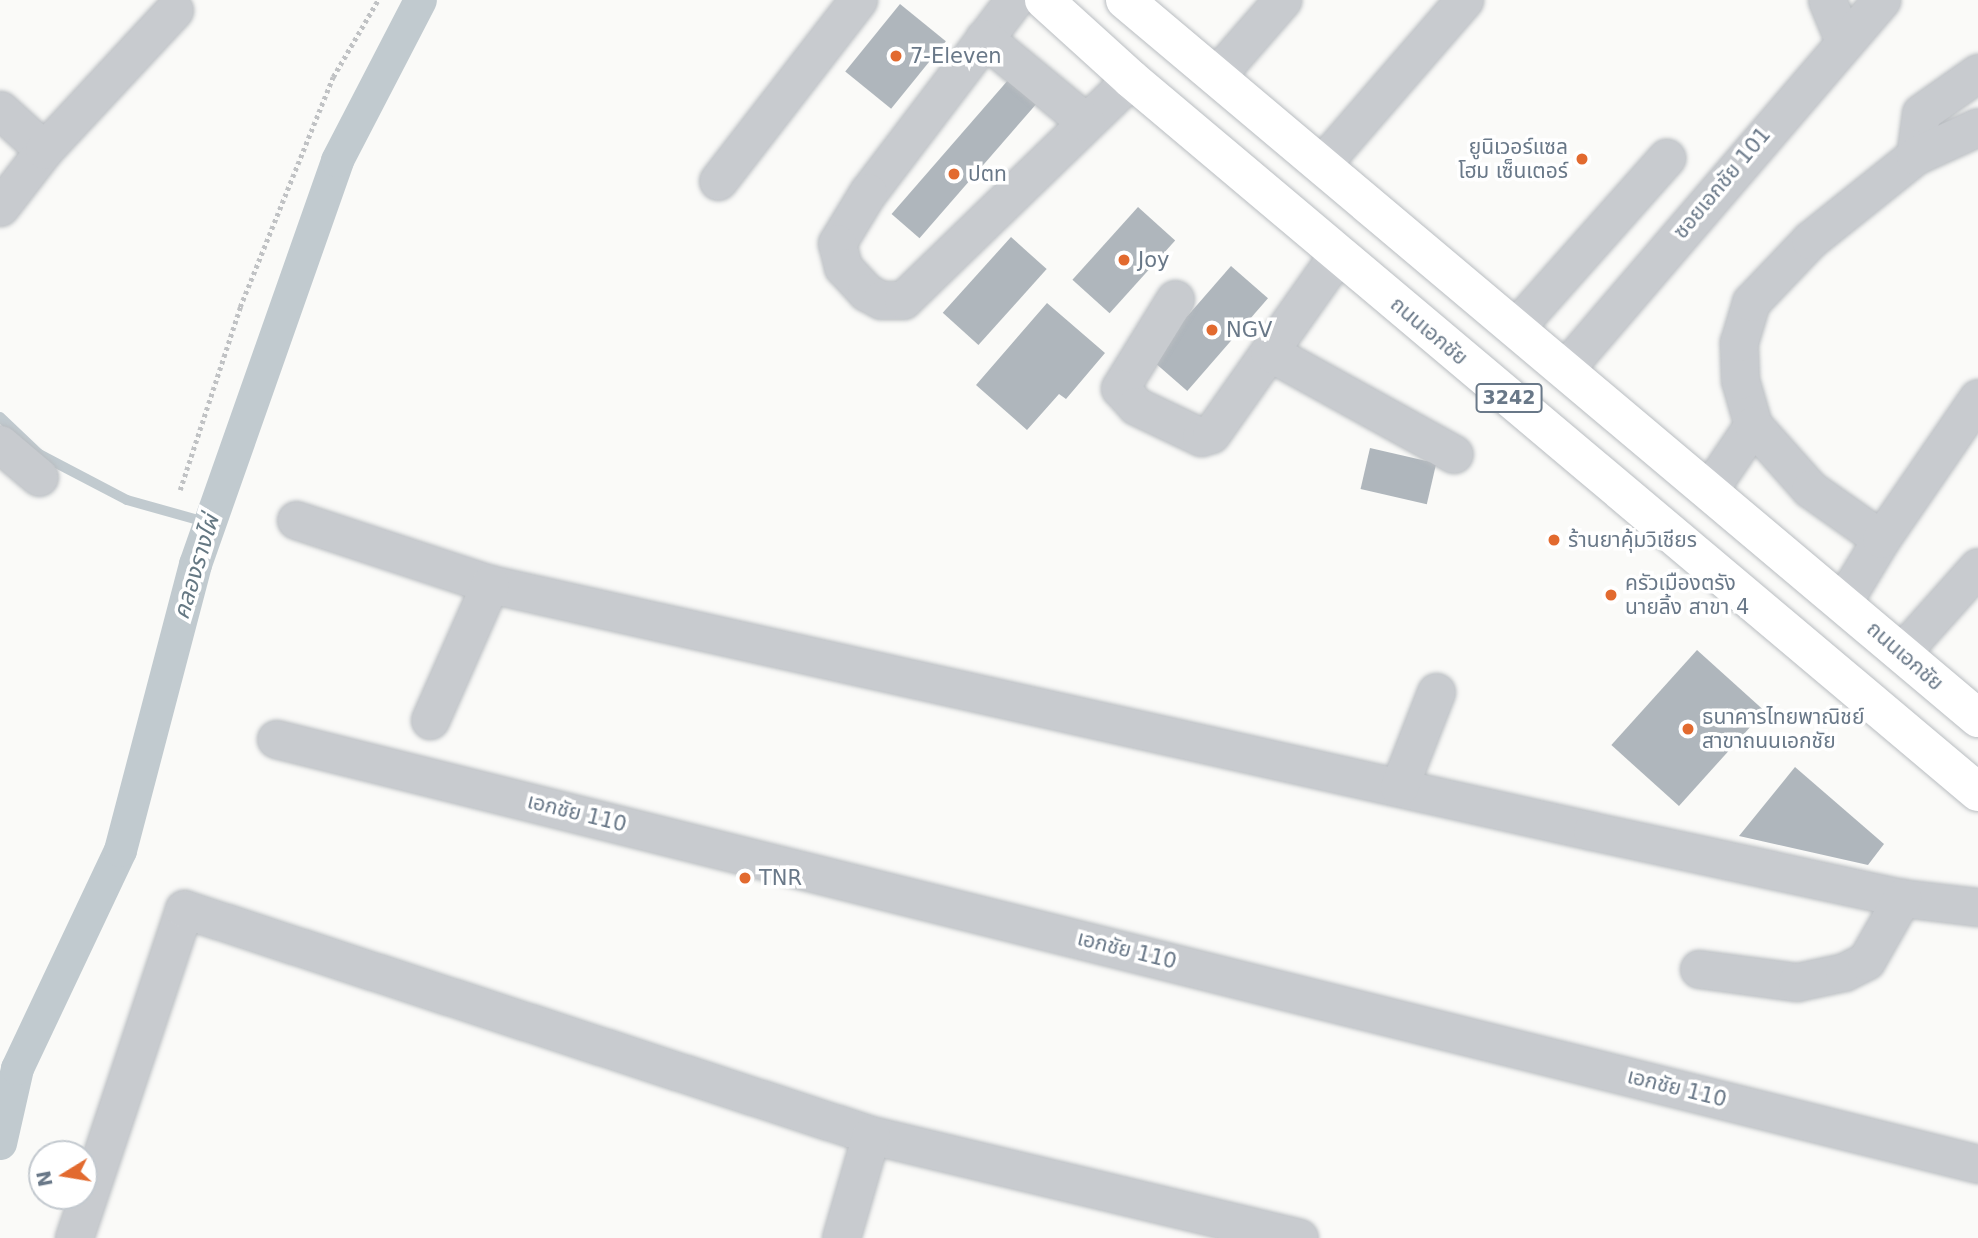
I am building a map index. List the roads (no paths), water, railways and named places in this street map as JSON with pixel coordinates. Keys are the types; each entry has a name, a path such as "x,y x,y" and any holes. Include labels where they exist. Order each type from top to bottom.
{"main road":[{"name":"ถนนเอกชัย","path":"1044,0 1131,79 1978,792"},
{"name":"ถนนเอกชัย","path":"1125,0 1517,326 1978,718"}],"street":[{"path":"718,181 858,0"},
{"path":"1014,0 868,192 837,243 842,267 866,292 881,300 903,300 1131,79"},
{"path":"1216,76 1282,0"},
{"path":"1322,164 1464,0"},
{"path":"1827,0 1844,41"},
{"name":"ซอยเอกชัย 101","path":"1566,369 1881,0"},
{"path":"0,206 44,150 174,10"},
{"path":"984,38 1086,122"},
{"path":"1915,156 1921,113 1978,73"},
{"path":"0,110 44,150"},
{"path":"1881,539 1810,489 1753,425 1740,380 1739,342 1751,302 1810,240 1915,156 1978,127"},
{"path":"1517,326 1666,158"},
{"path":"1175,299 1120,388 1136,406 1193,436 1211,434 1338,254"},
{"path":"1269,352 1454,454"},
{"path":"1843,602 1881,539 1978,398"},
{"path":"1709,490 1753,425"},
{"path":"0,444 39,477"},
{"path":"296,520 490,584 1902,898 1978,907"},
{"path":"1901,653 1978,567"},
{"path":"430,720 490,584"},
{"path":"1399,788 1436,692"},
{"name":"เอกชัย 110","path":"276,739 1978,1164"},
{"path":"1699,969 1797,982 1830,977 1866,961 1902,898"},
{"path":"74,1238 184,909 871,1135 1299,1238"},
{"path":"841,1238 871,1135"}],"waterway":[{"name":"คลองรางไผ่","path":"0,1143 17,1068 120,850 195,564 337,160 420,0"},
{"path":"0,417 39,454 127,500 209,523"}],"place":[{"name":"7-Eleven","path":"896,56"},
{"name":"ยูนิเวอร์แซล โฮม เซ็นเตอร์","path":"1582,159"},
{"name":"ปตท","path":"954,174"},
{"name":"Joy","path":"1124,260"},
{"name":"NGV","path":"1212,330"},
{"name":"ร้านยาคุ้มวิเชียร","path":"1554,540"},
{"name":"ครัวเมืองตรัง นายลิ้ง สาขา 4","path":"1611,595"},
{"name":"ธนาคารไทยพาณิชย์ สาขาถนนเอกชัย","path":"1688,729"},
{"name":"TNR","path":"745,878"}]}
